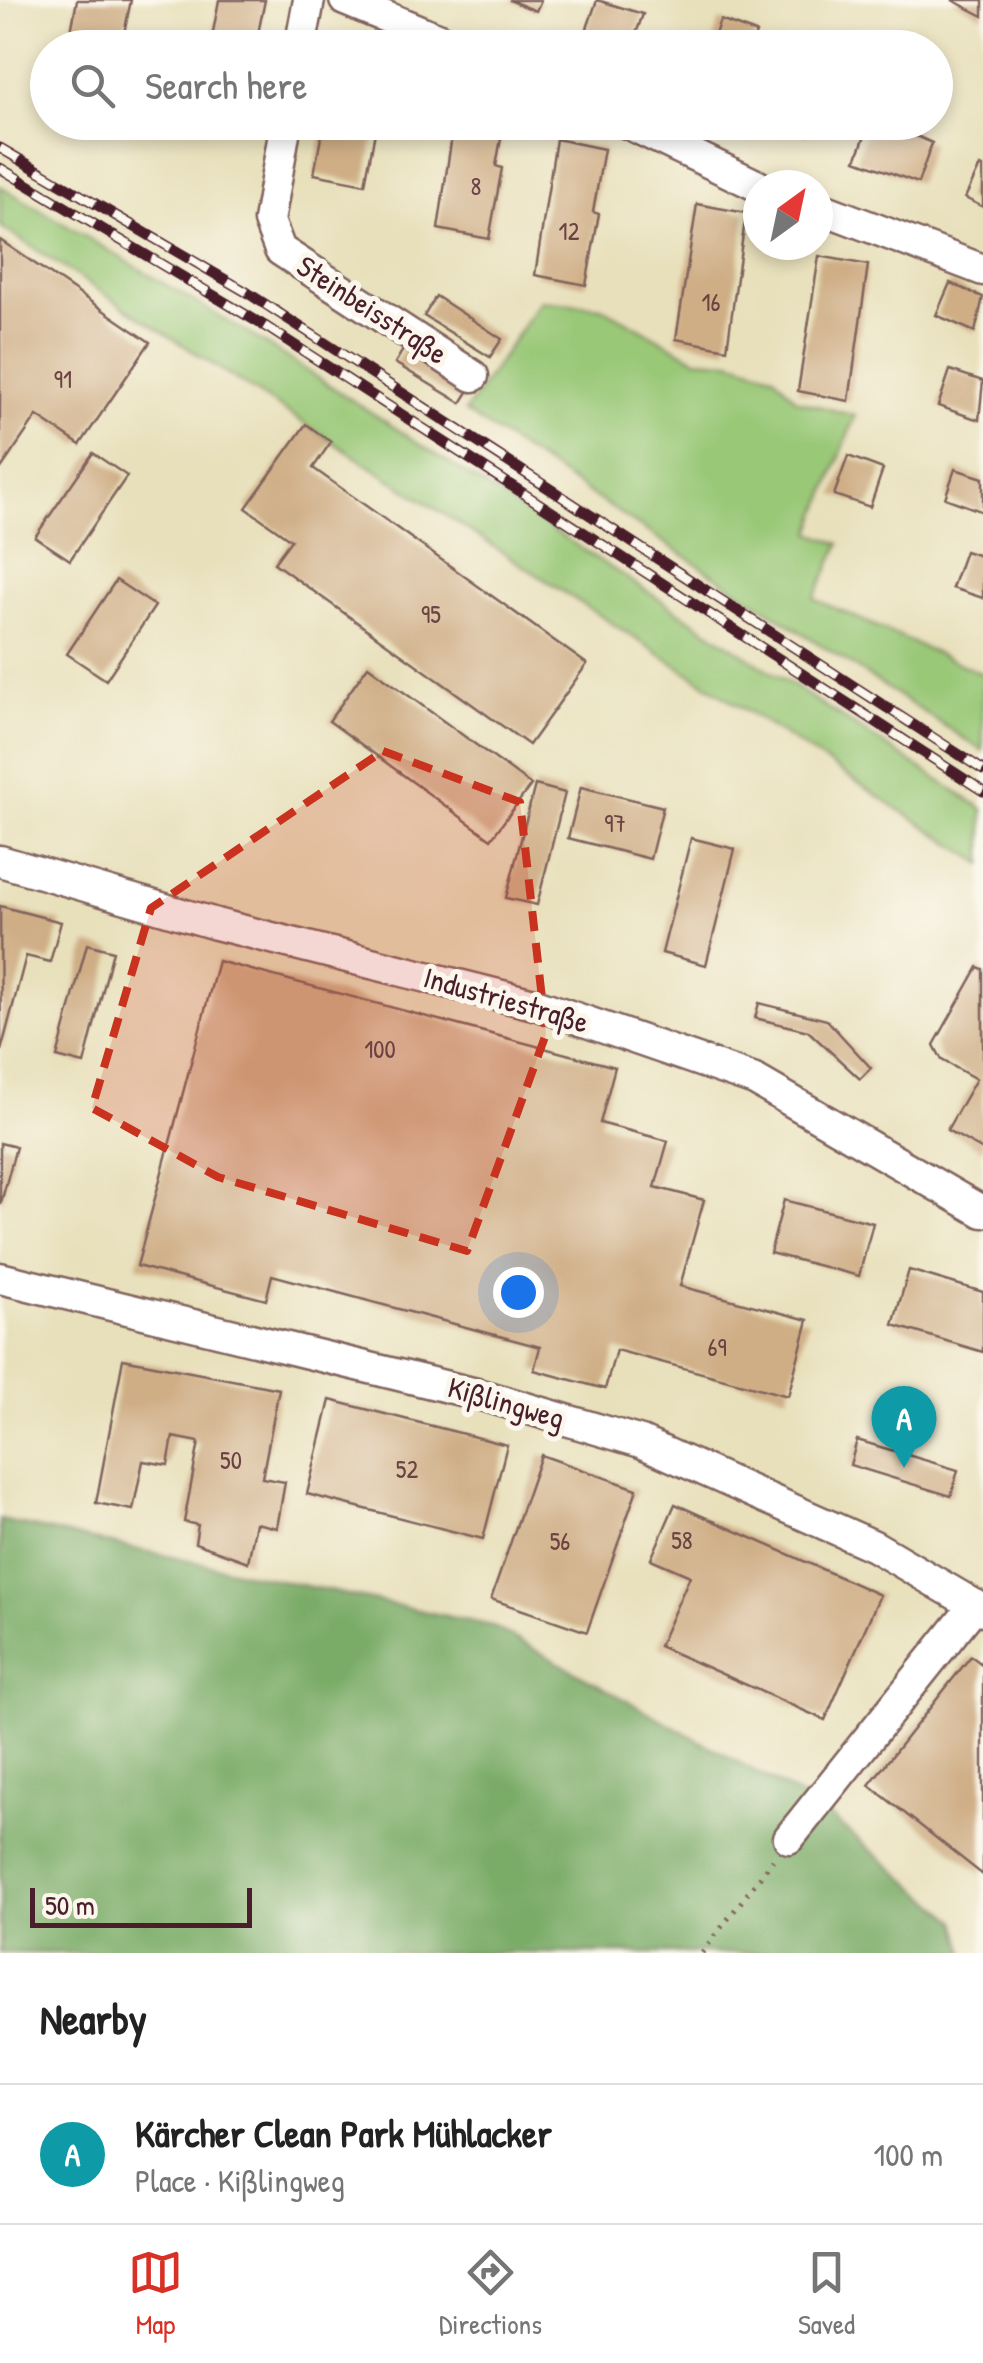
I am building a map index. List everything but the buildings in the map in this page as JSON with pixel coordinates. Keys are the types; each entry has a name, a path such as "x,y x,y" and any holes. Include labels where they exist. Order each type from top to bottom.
{"street":[{"path":"303,30 309,0"},
{"path":"345,0 418,30"},
{"name":"Steinbeisstraße","path":"283,140 268,221 280,250 473,376"},
{"path":"662,140 743,179"},
{"path":"833,213 983,270"},
{"name":"Industriestraße","path":"0,861 216,924 538,1005 755,1080 983,1212"},
{"name":"Kißlingweg","path":"0,1278 485,1396 641,1442 874,1546 979,1608"},
{"path":"789,1838 979,1608"}],"path":[{"path":"702,1953 789,1838"}],"highlighted area":[{"path":"383,751 520,802 546,1034 467,1251 218,1177 92,1108 151,908"}],"green space":[{"path":"0,186 264,343 983,809 983,864 0,226"},
{"path":"540,301 601,307 696,359 730,361 773,374 797,400 855,416 811,533 840,544 814,599 983,674 983,751 465,412"},
{"path":"0,1520 492,1626 816,1805 957,1921 965,1953 0,1953"}],"railway":[{"path":"0,148 248,293 983,770"},
{"path":"0,168 268,328 983,791"}],"place":[{"name":"Kärcher Clean Park Mühlacker","path":"904,1468"}]}
